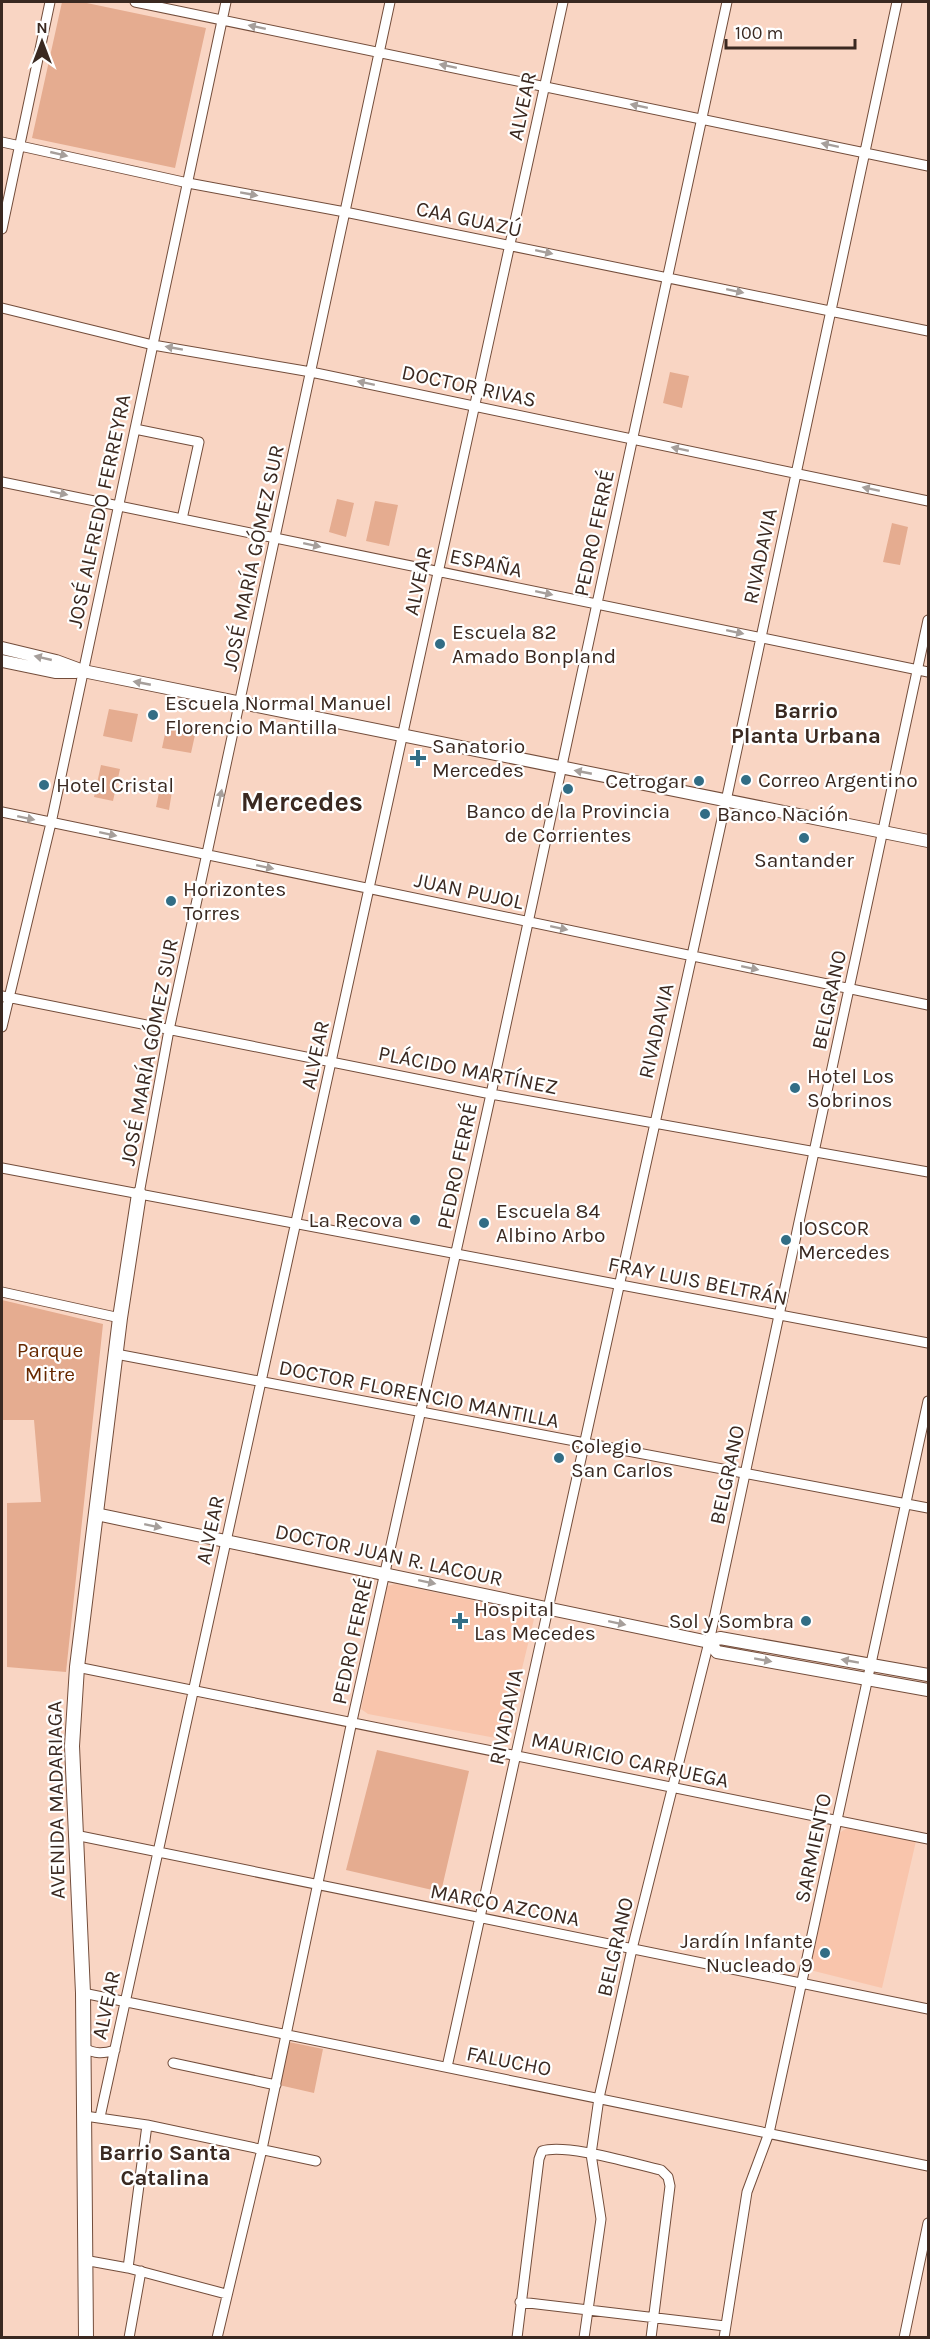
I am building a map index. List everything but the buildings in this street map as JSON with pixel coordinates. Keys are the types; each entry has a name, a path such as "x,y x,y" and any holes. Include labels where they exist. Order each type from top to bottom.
{"main road":[{"name":"AVENIDA MADARIAGA","path":"86,2337 83,1993 72,1746 77,1667 120,1318 139,1194"}],"street":[{"path":"2,229 50,2"},
{"path":"135,2 928,166"},
{"name":"JOSÉ ALFREDO FERREYRA","path":"2,1027 5,997 51,823 226,2"},
{"name":"JOSÉ MARÍA GÓMEZ SUR","path":"139,1194 169,1030 390,2"},
{"name":"ALVEAR","path":"100,2117 563,2"},
{"name":"PEDRO FERRÉ","path":"217,2337 262,2150 320,1885 352,1721 422,1413 727,2"},
{"name":"RIVADAVIA","path":"447,2067 726,801 897,2"},
{"name":"CAA GUAZÚ","path":"2,142 188,183 345,212 928,331"},
{"name":"DOCTOR RIVAS","path":"2,308 153,345 311,372 928,501"},
{"path":"135,429 199,442 182,519"},
{"name":"ESPAÑA","path":"2,482 928,672"},
{"name":"BELGRANO","path":"584,2337 601,2219 591,2154 598,2098 632,1949 710,1642 928,620"},
{"path":"2,648 56,661 83,671 928,842"},
{"path":"2,661 56,672 83,671"},
{"name":"JUAN PUJOL","path":"2,813 928,1005"},
{"name":"PLÁCIDO MARTÍNEZ","path":"5,997 491,1094 815,1150 928,1172"},
{"name":"FRAY LUIS BELTRÁN","path":"2,1168 928,1342"},
{"path":"2,1292 120,1318"},
{"name":"DOCTOR FLORENCIO MANTILLA","path":"116,1354 928,1508"},
{"name":"SARMIENTO","path":"724,2337 747,2192 769,2133 928,1401"},
{"name":"DOCTOR JUAN R. LACOUR","path":"96,1514 710,1642"},
{"path":"928,1675 720,1638 710,1642 717,1652 928,1690"},
{"name":"MAURICIO CARRUEGA","path":"77,1667 928,1839"},
{"name":"MARCO AZCONA","path":"75,1835 928,2009"},
{"name":"FALUCHO","path":"83,1993 928,2166"},
{"path":"84,2048 104,2054 115,2050"},
{"path":"172,2063 276,2085"},
{"path":"85,2116 147,2125 316,2162"},
{"path":"128,2268 147,2125"},
{"path":"517,2337 539,2159 542,2151 550,2148 591,2154 661,2170 668,2176 670,2186 651,2337"},
{"path":"904,2337 928,2229"},
{"path":"84,2260 141,2271 226,2294"},
{"path":"129,2337 141,2271"},
{"path":"520,2302 725,2326"}],"shaded area":[{"path":"395,1584 532,1613 534,1619 506,1735 501,1739 368,1714 361,1709 387,1586"},
{"path":"847,1828 916,1841 882,1988 810,1970 839,1833"}],"green space":[{"path":"62,2 82,2 206,28 175,168 32,138"},
{"path":"670,372 689,376 682,408 663,403"},
{"path":"337,499 354,503 346,537 329,532"},
{"path":"375,501 398,505 389,546 366,541"},
{"path":"892,523 908,527 900,565 883,562"},
{"path":"109,709 138,714 132,742 103,736"},
{"path":"168,720 197,726 191,753 162,748"},
{"path":"101,765 120,769 113,801 94,797"},
{"path":"161,783 173,785 169,810 156,807"},
{"name":"Parque Mitre","path":"2,1300 103,1324 66,1672 7,1667 7,1503 41,1502 34,1420 2,1420"},
{"path":"377,1750 469,1771 441,1892 346,1870"},
{"path":"289,2042 323,2049 314,2093 279,2085"}],"place":[{"name":"Escuela 82 Amado Bonpland","path":"440,644"},
{"name":"Escuela Normal Manuel Florencio Mantilla","path":"153,715"},
{"name":"Sanatorio Mercedes","path":"418,758"},
{"name":"Correo Argentino","path":"746,780"},
{"name":"Cetrogar","path":"699,781"},
{"name":"Hotel Cristal","path":"44,785"},
{"name":"Banco de la Provincia de Corrientes","path":"568,789"},
{"name":"Banco Nación","path":"705,814"},
{"name":"Santander","path":"804,838"},
{"name":"Horizontes Torres","path":"171,901"},
{"name":"Hotel Los Sobrinos","path":"795,1088"},
{"name":"La Recova","path":"415,1220"},
{"name":"Escuela 84 Albino Arbo","path":"484,1223"},
{"name":"IOSCOR Mercedes","path":"786,1240"},
{"name":"Colegio San Carlos","path":"559,1458"},
{"name":"Hospital Las Mecedes","path":"460,1621"},
{"name":"Sol y Sombra","path":"806,1621"},
{"name":"Jardín Infante Nucleado 9","path":"825,1953"}],"district":[{"name":"Barrio Planta Urbana","path":"806,722"},
{"name":"Mercedes","path":"302,802"},
{"name":"Barrio Santa Catalina","path":"165,2164"}]}
